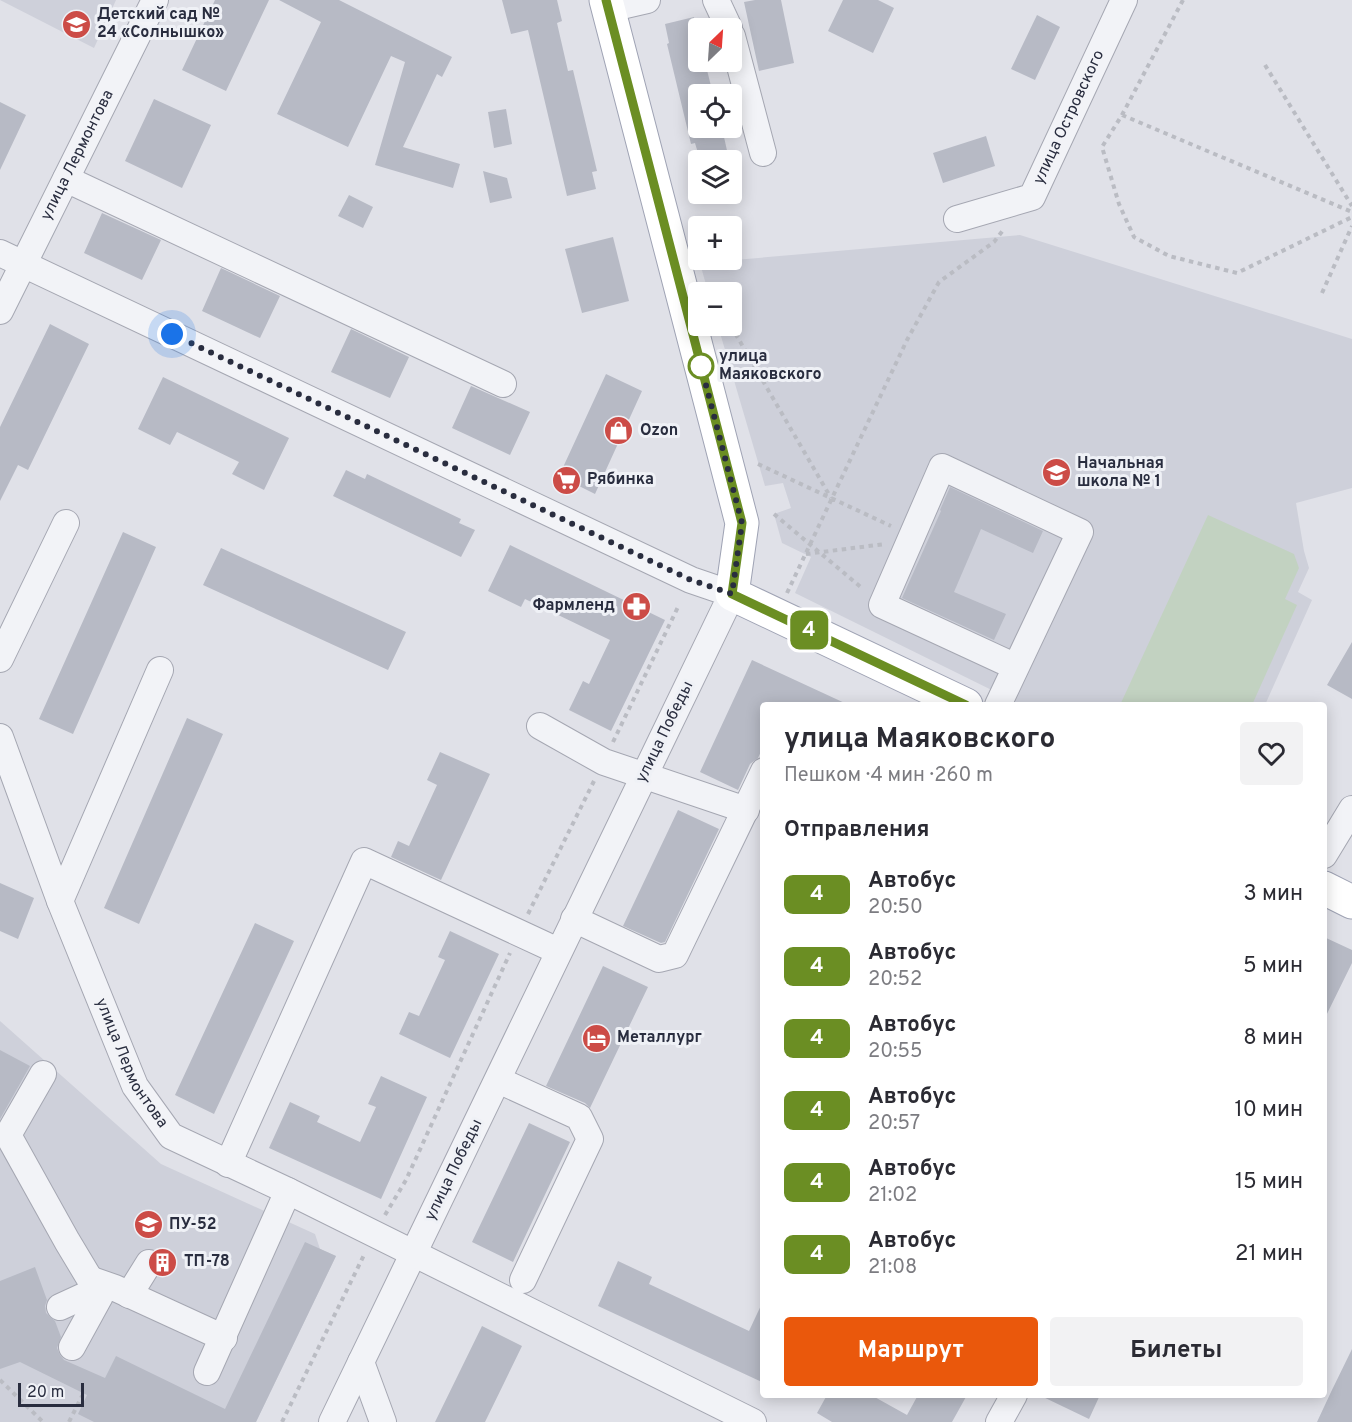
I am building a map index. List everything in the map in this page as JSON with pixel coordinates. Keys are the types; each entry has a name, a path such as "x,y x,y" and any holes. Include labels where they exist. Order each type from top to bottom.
{"main road":[{"name":"улица Победы","path":"607,4 742,523 732,594"},
{"path":"732,594 945,700"},
{"path":"1327,890 1352,902"}],"street":[{"name":"улица Лермонтова","path":"0,311 11,258 66,179 155,0"},
{"path":"607,4 647,0"},
{"path":"716,0 724,18"},
{"name":"улица Островского","path":"957,219 1032,197 1124,0"},
{"path":"742,72 763,153"},
{"path":"66,179 503,384"},
{"path":"11,258 691,580 732,594"},
{"path":"999,702 1080,532 942,467 882,604 1016,667"},
{"path":"0,660 66,523"},
{"name":"улица Победы","path":"332,1422 732,594"},
{"path":"60,901 160,670"},
{"path":"540,726 604,762 746,810"},
{"name":"улица Лермонтова","path":"0,737 60,901 135,1086 171,1136 288,1191 753,1422"},
{"path":"573,919 659,959 675,955 760,780"},
{"path":"1327,850 1352,809"},
{"path":"228,1164 364,861 558,951"},
{"path":"43,1074 4,1136 67,1241 108,1288 224,1338"},
{"path":"498,1080 579,1118 590,1138 523,1280"},
{"path":"207,1372 288,1191"},
{"path":"60,1307 108,1288 148,1263"},
{"path":"72,1347 100,1296 108,1288"},
{"path":"361,1362 383,1422"},
{"path":"999,1422 1012,1398"}],"path":[{"path":"1183,0 1122,115 1102,147 1119,204 1134,237 1169,256 1237,273 1352,217"},
{"path":"1265,66 1352,206"},
{"path":"1122,115 1352,212"},
{"path":"786,596 907,340 939,282 994,242 1032,197"},
{"path":"1322,293 1352,226"},
{"path":"737,336 831,498"},
{"path":"758,464 911,539"},
{"path":"774,514 882,604"},
{"path":"805,554 911,539"},
{"path":"282,1422 374,1234 406,1180 519,933 678,607"},
{"path":"0,1380 43,1422"},
{"path":"69,1422 82,1396"}],"shaded area":[{"name":"Детский сад № 24 «Солнышко»","path":"0,0 116,0 94,48"},
{"name":"Начальная школа № 1","path":"1020,235 1352,339 1352,488 1296,503 1309,568 1298,592 1312,600 1266,702 1016,702 795,593 811,557 782,543 774,514 791,508 783,483 765,486 721,336 742,336 742,282 705,282 702,270 742,270 742,259"},
{"name":"ПУ-52","path":"0,1021 161,1164 315,1234 320,1249 336,1256 256,1422 0,1422"}],"green space":[{"path":"1208,515 1294,554 1299,568 1285,599 1297,605 1253,702 1121,702"}],"building":[{"path":"215,0 269,0 226,91 182,70"},
{"path":"279,0 339,0 452,57 442,77 437,74 403,147 460,164 453,188 375,165 405,62 391,56 348,147 277,114 321,22"},
{"path":"502,0 557,0 562,21 557,23 568,71 573,70 597,171 592,172 596,189 567,196 528,30 511,34"},
{"path":"781,0 794,63 759,71 744,2"},
{"path":"843,0 878,0 894,8 873,53 828,31"},
{"path":"1037,15 1060,27 1035,80 1011,69"},
{"path":"688,18 688,72 708,72 710,84 688,84 688,132 667,44 669,43 665,24"},
{"path":"154,99 211,125 182,188 125,161"},
{"path":"0,102 26,115 0,170"},
{"path":"506,109 512,144 494,148 488,112"},
{"path":"986,136 995,166 943,183 933,153"},
{"path":"690,138 724,138 727,150 697,150 695,143 691,144"},
{"path":"483,171 507,178 512,198 490,203"},
{"path":"349,195 373,207 363,228 338,216"},
{"path":"102,213 161,240 142,280 84,253"},
{"path":"613,237 629,301 582,313 565,249"},
{"path":"221,268 280,296 260,338 202,311"},
{"path":"50,324 89,344 28,470 18,465 0,501 0,427"},
{"path":"351,329 409,357 390,398 331,372"},
{"path":"606,374 642,391 595,494 559,476"},
{"path":"163,377 289,438 264,490 232,474 239,462 177,432 170,445 138,429"},
{"path":"471,386 530,412 510,455 452,428"},
{"path":"346,470 365,479 367,474 461,519 459,523 475,530 461,557 333,496"},
{"path":"950,487 1043,531 1033,553 981,529 954,592 1006,614 994,640 902,598"},
{"path":"123,532 156,547 73,734 39,719"},
{"path":"510,545 665,620 611,731 569,710 583,681 589,684 610,640 525,599 521,607 488,591"},
{"path":"221,548 406,632 388,670 203,585"},
{"path":"1352,642 1352,699 1327,685"},
{"path":"752,660 843,702 760,702 760,754 750,764 738,790 700,772"},
{"path":"187,718 223,734 139,924 104,908"},
{"path":"440,752 490,774 441,880 391,857 398,841 409,846 437,785 427,780"},
{"path":"678,810 719,829 665,942 661,943 623,926"},
{"path":"0,883 34,898 18,939 0,931"},
{"path":"255,923 294,941 214,1114 175,1095"},
{"path":"450,931 499,954 450,1058 399,1034 409,1012 419,1016 445,960 438,957"},
{"path":"1327,938 1352,950 1352,963 1327,1014"},
{"name":"Металлург","path":"603,966 648,987 590,1108 585,1103 546,1086"},
{"path":"0,1050 30,1066 0,1119"},
{"path":"381,1076 427,1097 381,1199 269,1148 290,1102 320,1116 317,1122 360,1142 376,1107 368,1104"},
{"path":"529,1123 570,1142 513,1262 472,1242"},
{"path":"305,1242 336,1256 256,1422 94,1422 78,1414 87,1395 20,1362 0,1369 0,1281 35,1267 47,1300 46,1313 55,1321 61,1337 57,1348 64,1360 105,1378 116,1356 225,1409"},
{"path":"618,1261 652,1277 649,1284 749,1331 760,1308 760,1381 598,1306"},
{"path":"482,1326 522,1346 485,1422 435,1422"},
{"path":"1352,1349 1352,1422 1317,1422 1331,1392"},
{"path":"825,1398 876,1398 907,1415 916,1398 965,1398 952,1422 832,1422 817,1413"},
{"path":"1045,1398 1099,1398 1089,1419"}],"bus line":[{"name":"4","path":"606,0 742,523 732,594 960,702"}],"place":[{"name":"Детский сад № 24 «Солнышко»","path":"76,24"},
{"name":"улица Маяковского","path":"701,366"},
{"name":"Ozon","path":"619,431"},
{"name":"Начальная школа № 1","path":"1056,473"},
{"name":"Рябинка","path":"566,480"},
{"name":"Фармленд","path":"636,606"},
{"name":"Металлург","path":"596,1038"},
{"name":"ПУ-52","path":"148,1225"},
{"name":"ТП-78","path":"163,1262"}],"route":[{"path":"172,334 691,580 732,594 742,523 701,366"}]}
